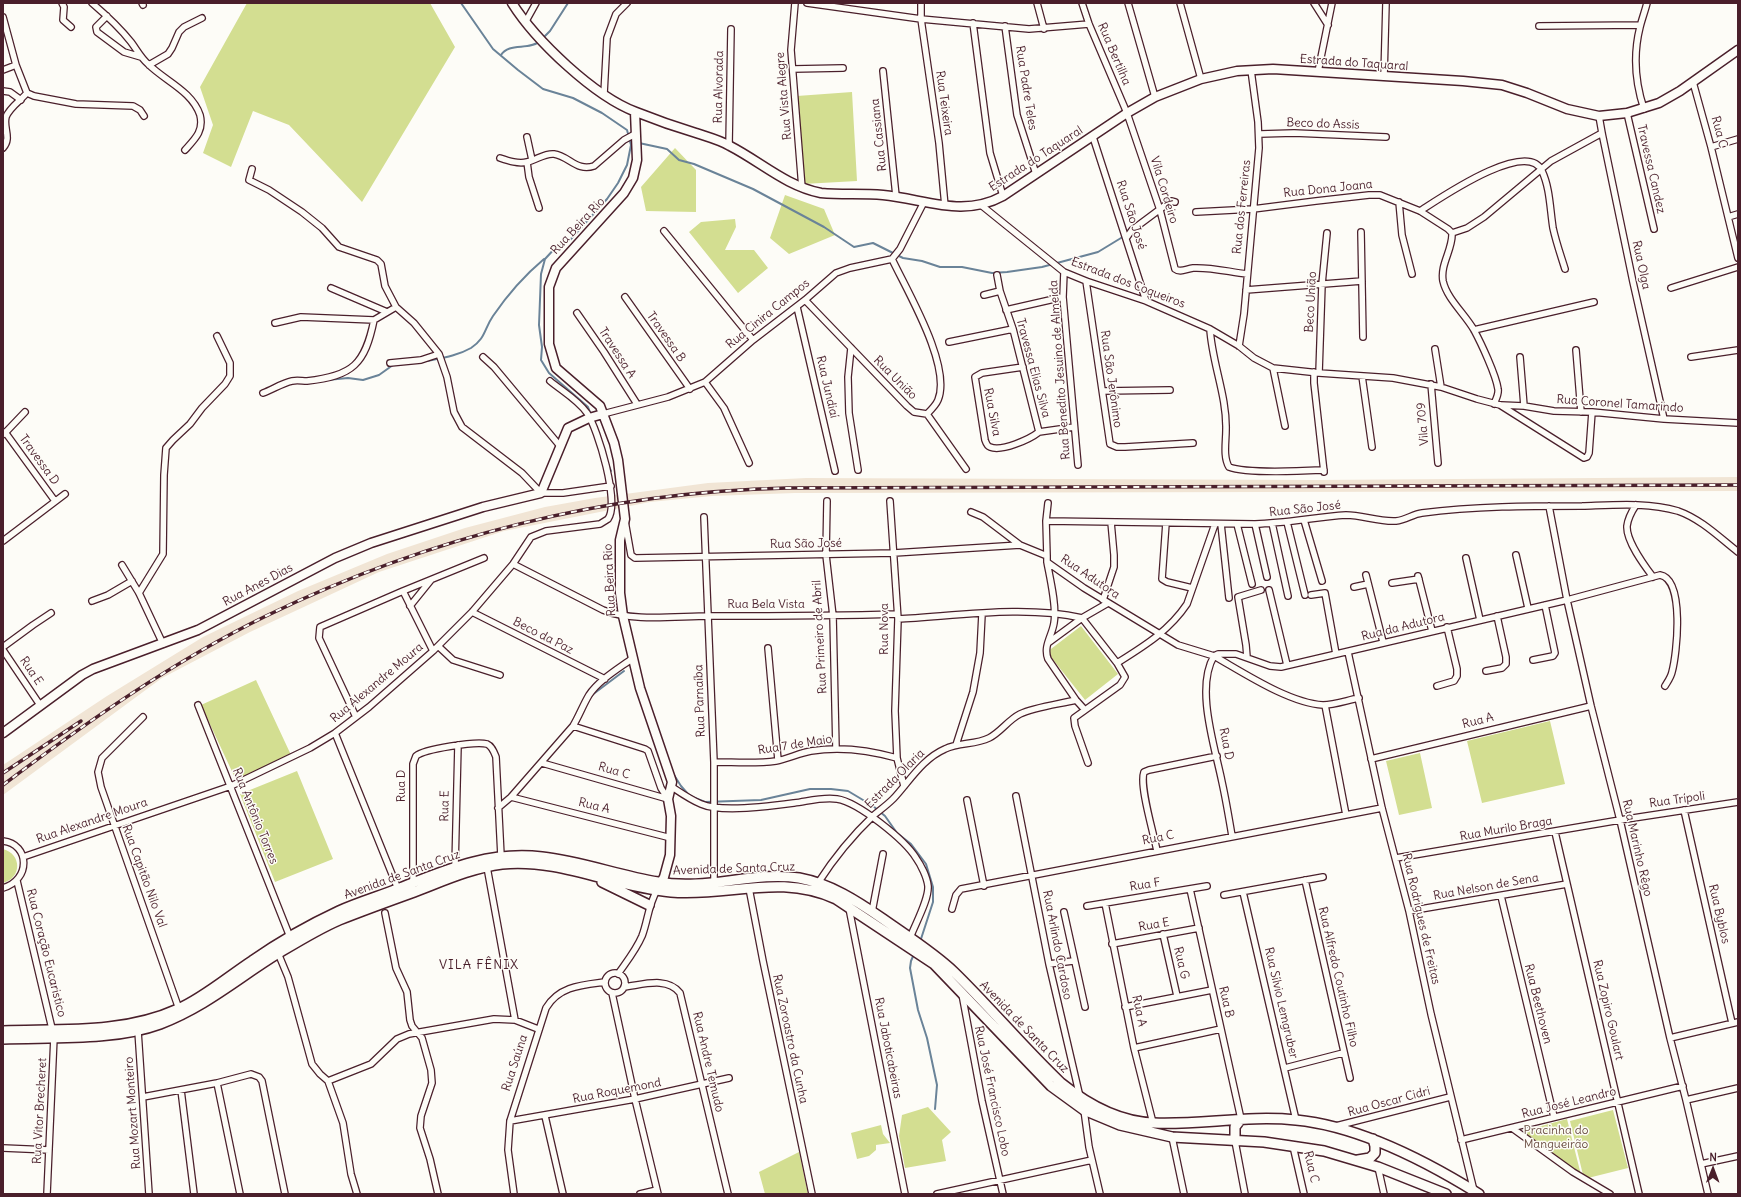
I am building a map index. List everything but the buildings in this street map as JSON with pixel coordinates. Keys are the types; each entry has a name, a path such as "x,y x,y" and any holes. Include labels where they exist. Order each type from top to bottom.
{"main road":[{"name":"Avenida de Santa Cruz","path":"3,1039 120,1026 150,1019 179,1009 290,937 342,910 455,867 501,856 544,857 659,887 714,884 769,878 798,878 818,883 850,897 924,952 952,970 1042,1065 1080,1098 1107,1112 1153,1123 1241,1119 1296,1120 1332,1127 1373,1139 1422,1162 1476,1192"},
{"name":"Avenida de Santa Cruz","path":"3,1031 116,1034 138,1031 159,1024 203,1004 278,953 339,920 471,870 487,866 516,863 549,866 589,875 698,893 780,886 807,889 821,893 849,907 912,942"},
{"path":"589,875 649,905"},
{"name":"Avenida de Santa Cruz","path":"924,952 1051,1086 1084,1110 1120,1125 1172,1138 1235,1141 1293,1146 1324,1151 1378,1167 1446,1194"},
{"path":"1235,1141 1236,1125 1241,1119"},
{"path":"1355,1160 1366,1159 1373,1156 1375,1150 1373,1139"}],"street":[{"path":"62,3 64,7 63,20 71,27"},
{"path":"92,3 107,16 131,42 148,65 190,98 200,115 201,129 198,135 185,150"},
{"path":"512,3 526,21 576,74 604,94 634,112 729,145 778,177 802,188 821,193 896,196 944,206 959,207 981,205"},
{"path":"526,21 536,3"},
{"path":"604,94 607,38 616,14 627,3"},
{"name":"Rua Vista Alegre","path":"795,3 792,36 793,69 802,188"},
{"path":"808,3 845,6 921,19 1044,29 1089,24"},
{"name":"Rua Teixeira","path":"921,3 921,19 939,143 944,206"},
{"path":"1037,3 1044,29"},
{"name":"Rua Bertilha","path":"1082,3 1089,24 1127,113"},
{"path":"1128,3 1154,97"},
{"path":"1180,3 1201,79"},
{"path":"1314,3 1328,25"},
{"path":"1318,72 1332,3"},
{"path":"1384,77 1386,3"},
{"path":"1644,109 1637,83 1636,52 1640,25 1647,3"},
{"path":"107,16 96,27 97,32 124,52 141,57"},
{"path":"3,17 16,65 27,93 34,96 76,104 133,106 140,110 144,116"},
{"path":"148,65 168,54 179,32 184,27 202,18"},
{"path":"973,23 990,153 1003,196"},
{"path":"1539,26 1640,25"},
{"name":"Rua Padre Teles","path":"1006,26 1017,114 1036,174"},
{"name":"Rua Alvorada","path":"729,145 731,29"},
{"name":"Estrada do Taquaral","path":"981,205 990,203 1003,196 1127,113 1154,97 1201,79 1237,71 1273,69 1463,81 1502,85 1567,109 1600,116 1627,113 1644,109 1669,98 1738,50"},
{"path":"3,70 16,65"},
{"path":"793,69 843,68"},
{"name":"Rua dos Ferreiras","path":"1239,346 1246,290 1260,134 1251,70"},
{"name":"Rua Cassiana","path":"883,71 896,196"},
{"name":"Rua C","path":"1693,82 1737,248 1738,258"},
{"path":"3,91 10,92 21,100"},
{"path":"3,148 8,140 6,124 7,115 27,93"},
{"name":"Rua Beira Rio","path":"634,112 636,169 633,178 624,193 560,262 552,277 549,288 549,344 554,363 564,375 595,401 602,414 618,460 625,519 620,540 620,594 640,688 667,766 672,782 672,788"},
{"name":"Vila Cordeiro","path":"1127,113 1160,210 1173,266 1176,270 1180,271 1193,268 1247,274"},
{"name":"Travessa Candez","path":"1627,113 1654,229"},
{"name":"Rua Olga","path":"1600,116 1602,134 1633,282 1664,419"},
{"name":"Beco do Assis","path":"1260,134 1294,133 1386,137"},
{"path":"1494,404 1498,390 1474,330 1447,292 1443,281 1443,272 1452,233 1467,228 1484,217 1550,161 1602,134"},
{"path":"526,136 530,161 529,177 539,208"},
{"name":"Rua São José","path":"1093,137 1126,235 1146,301"},
{"path":"500,158 508,161 530,161 545,155 554,154 579,166 590,167 594,166 624,140 635,138"},
{"path":"1711,147 1738,140"},
{"path":"1420,211 1460,186 1484,174 1512,162 1527,161 1542,169 1553,227 1565,269"},
{"path":"252,169 249,180 269,190 302,212 322,228 339,247 377,260 381,264 385,286 396,307 414,322 444,363 454,412 462,427 522,473 540,493 563,493 611,486 590,418 577,403 550,381"},
{"name":"Rua Dona Joana","path":"1196,212 1253,209 1369,195 1380,195 1420,211 1452,233"},
{"path":"1126,235 1171,201 1175,202"},
{"path":"924,202 900,249 893,258 930,338 938,361 940,396 927,414 966,469"},
{"path":"1399,202 1402,235 1412,274"},
{"name":"Estrada dos Coqueiros","path":"981,205 1064,272 1146,301 1210,329 1239,346 1254,358 1273,368 1316,373 1393,378 1431,384 1500,405 1582,457 1587,457 1589,449 1592,412"},
{"path":"1728,217 1738,214"},
{"path":"664,231 753,340"},
{"path":"1361,232 1363,337"},
{"name":"Beco União","path":"1210,329 1215,366 1224,407 1228,466 1234,469 1324,471 1315,394 1327,233"},
{"name":"Rua Cinira Campos","path":"602,414 668,397 705,382 753,340 797,307 831,277 842,270 893,258"},
{"path":"1671,288 1738,267"},
{"name":"Rua Benedito Jesuino de Almeida","path":"1064,272 1064,297 1078,466"},
{"name":"Travessa Elias Silva","path":"997,275 1000,291 1013,329 1039,432 1074,427"},
{"name":"Rua São Jerônimo","path":"1086,281 1103,391 1108,440 1112,446 1125,447 1193,443"},
{"path":"1246,290 1362,281"},
{"path":"332,288 387,312"},
{"path":"984,295 1000,291"},
{"name":"Travessa B","path":"624,297 690,389"},
{"path":"1006,310 1064,297"},
{"name":"Rua União","path":"805,300 907,406 914,412 927,414"},
{"path":"1474,330 1594,302"},
{"path":"275,323 301,317 374,320 396,307"},
{"name":"Rua Jundiaí","path":"797,307 835,471"},
{"name":"Travessa A","path":"577,313 637,404"},
{"path":"263,394 292,381 328,378 343,374 352,368 362,357 374,320"},
{"path":"949,342 1013,329"},
{"path":"139,593 164,554 164,475 166,448 190,424 202,408 225,384 230,376 230,363 217,336"},
{"path":"851,348 848,377 849,413 858,470"},
{"path":"1435,349 1441,387"},
{"path":"1576,350 1581,412"},
{"path":"1691,357 1738,350"},
{"path":"390,363 422,360 439,355"},
{"path":"483,357 494,367 560,446"},
{"path":"1520,357 1524,406"},
{"name":"Rua Silva","path":"1023,367 982,373 975,377 985,440 990,447 999,447 1028,440 1039,432"},
{"path":"1273,368 1286,426"},
{"path":"1362,376 1372,447"},
{"path":"705,382 724,408 749,464"},
{"name":"Vila 709","path":"1431,384 1438,463"},
{"path":"1103,391 1170,390"},
{"name":"Rua Coronel Tamarindo","path":"1500,405 1524,406 1554,411 1592,412 1664,419 1738,423"},
{"path":"4,433 24,412"},
{"path":"540,493 568,428 602,414"},
{"name":"Travessa D","path":"4,433 55,501"},
{"name":"Rua Alexandre Moura","path":"23,857 231,786 310,748 335,733 433,651 472,612 513,564 534,535 546,531 606,522 610,517 612,508 611,486"},
{"name":"Rua Anes Dias","path":"3,733 82,675 93,669 198,630 335,558 371,542 483,507 540,493"},
{"path":"3,541 65,494"},
{"name":"Rua Primeiro de Abril","path":"827,500 826,554 832,616 836,749"},
{"name":"Rua Nova","path":"890,501 898,616 895,711 897,758"},
{"path":"1048,503 1046,521 1047,559 1055,614 1054,626 1045,650 1048,659 1076,700 1085,710"},
{"path":"1665,686 1670,678 1675,660 1677,636 1675,595 1669,580 1665,576 1653,577 1641,561 1628,533 1628,522 1636,505 1665,508 1680,512 1704,525 1738,552"},
{"name":"Rua São José","path":"1046,521 1255,524 1345,515 1381,521 1397,520 1424,512 1549,506 1636,505"},
{"name":"Rua Marinho Rêgo","path":"1549,506 1566,600 1620,820 1670,1038 1683,1086 1708,1194"},
{"name":"Rua Adutora","path":"970,512 983,517 1020,546 1047,559 1084,588 1160,635"},
{"name":"Rua Parnaíba","path":"704,517 714,762 714,884"},
{"name":"Rua São José","path":"625,519 631,555 633,558 894,553 1020,546"},
{"path":"1304,520 1322,581"},
{"path":"1047,643 1106,601 1114,566 1111,522"},
{"path":"1287,522 1308,595 1325,593 1336,654"},
{"path":"1166,523 1162,579 1167,582 1192,588"},
{"path":"1272,523 1288,596"},
{"path":"1117,663 1160,635 1187,604 1218,524"},
{"path":"1218,524 1229,598"},
{"path":"1237,524 1252,584"},
{"path":"1255,524 1267,577"},
{"path":"1516,555 1528,608"},
{"path":"356,716 319,638 319,629 322,626 403,591 484,558"},
{"path":"1466,558 1480,620"},
{"path":"513,564 603,610 624,616"},
{"path":"122,565 139,593 163,644"},
{"path":"1366,575 1383,642"},
{"path":"1392,583 1418,577 1432,631"},
{"name":"Rua da Adutora","path":"1160,635 1178,645 1214,656 1227,653 1247,657 1270,666 1282,667 1566,600 1653,577"},
{"path":"410,606 432,580"},
{"path":"92,601 108,595 132,581"},
{"path":"1354,586 1368,584"},
{"path":"1247,657 1238,597 1261,590"},
{"path":"1269,590 1287,665"},
{"path":"403,591 433,651"},
{"path":"1533,660 1552,656 1555,653 1545,605"},
{"name":"Beco da Paz","path":"472,612 605,679"},
{"name":"Rua Bela Vista","path":"624,616 898,616 1027,612 1082,618"},
{"path":"3,649 32,625 50,613"},
{"path":"956,745 974,685 980,653 982,614"},
{"path":"1486,672 1502,668 1506,664 1506,657 1497,616"},
{"path":"1082,618 1117,663 1125,677 1124,682 1085,710 1075,715 1073,721 1088,763"},
{"path":"1437,686 1454,681 1457,676 1457,669 1447,627"},
{"path":"438,646 454,660 500,675"},
{"path":"768,648 778,760"},
{"name":"Rua E","path":"3,649 40,705"},
{"name":"Rua Rodrigues de Freitas","path":"1348,652 1382,808 1409,911 1450,1097 1476,1192"},
{"path":"1214,656 1268,686 1297,700 1311,704 1325,705 1359,698"},
{"name":"Rua D","path":"1214,656 1209,668 1207,698 1232,836"},
{"path":"501,856 498,808 511,797 573,726 590,694 605,679 633,658"},
{"name":"Estrada Olaria","path":"818,883 847,844 874,816 893,800 923,765 935,755 944,749 956,745 979,742 989,738 1021,714 1076,700"},
{"name":"Rua Antônio Torres","path":"198,705 290,937"},
{"path":"1325,705 1346,815"},
{"name":"Rua A","path":"1371,759 1591,706"},
{"name":"Rua Capitão Nilo Val","path":"143,717 102,758 99,765 101,787 179,1009"},
{"path":"573,726 645,748 648,751 661,788 668,799 671,816 671,838 668,867 649,905 642,935 637,947 618,974"},
{"path":"335,733 398,889"},
{"name":"Rua D","path":"413,883 414,759 419,753 458,745 488,744 496,757 498,808"},
{"name":"Rua E","path":"455,867 458,745"},
{"name":"Rua 7 de Maio","path":"714,762 749,763 778,760 812,751 836,749 871,751 897,758"},
{"path":"1157,851 1142,778 1145,771 1217,756"},
{"path":"897,758 904,786"},
{"name":"Rua C","path":"542,763 668,799"},
{"path":"668,799 672,788 701,805 714,806 762,807 816,799 838,799 850,803 874,816 909,849 917,859 926,880 928,887 925,901 912,942"},
{"name":"Rua Arlindo Cardoso","path":"1016,796 1049,964 1080,1098"},
{"name":"Rua A","path":"511,797 671,838"},
{"path":"967,800 984,886"},
{"name":"Rua Trípoli","path":"1620,820 1738,802"},
{"name":"Rua C","path":"952,909 956,895 961,889 984,886 1232,836 1382,808"},
{"name":"Rua Byblos","path":"1684,810 1735,1022"},
{"name":"Rua Murilo Braga","path":"1396,858 1620,820"},
{"name":"Rua Zopiro Goulart","path":"1555,832 1619,1102 1639,1194"},
{"path":"3,842 14,845 23,857 23,870 17,881 11,886 3,888"},
{"path":"872,912 883,854"},
{"path":"487,866 515,1020"},
{"path":"1224,895 1323,877"},
{"name":"Rua Alfredo Coutinho Filho","path":"1305,880 1343,1053 1350,1078"},
{"name":"Rua Coração Eucaristico","path":"17,881 54,1033"},
{"name":"Rua Nelson de Sena","path":"1409,911 1567,884"},
{"name":"Rua F","path":"1087,906 1207,886"},
{"name":"Rua Zoroastro da Cunha","path":"749,888 812,1194"},
{"name":"Rua B","path":"1190,889 1200,928 1212,990 1241,1119"},
{"name":"Rua Sílvio Lemgruber","path":"1243,892 1296,1120"},
{"name":"Rua Beethoven","path":"1500,896 1554,1117"},
{"name":"Rua A","path":"1105,903 1134,1048 1153,1123"},
{"name":"Rua Jaboticabeiras","path":"849,907 904,1194"},
{"path":"1064,912 1073,961 1085,1007"},
{"path":"385,913 396,968 407,992 410,1020 412,1026 421,1032 432,1077 421,1116 420,1128 430,1159 438,1194"},
{"name":"Rua E","path":"1112,944 1200,928"},
{"name":"Rua G","path":"1164,934 1177,996"},
{"path":"278,953 288,977 312,1064 328,1081 346,1132 349,1162 357,1194"},
{"path":"1049,964 1073,961"},
{"path":"612,993 620,991 624,987 624,978 618,974 610,974 605,982 607,990 612,993 657,1192 640,1194"},
{"name":"Rua Saúna","path":"514,1194 508,1158 510,1121 538,1029 546,1008 550,1000 569,988 605,982"},
{"name":"Rua Andre Temudo","path":"624,987 662,982 676,988 682,1000 728,1194"},
{"path":"1126,1007 1212,990"},
{"name":"Rua José Francisco Lobo","path":"962,991 982,1101 1003,1194"},
{"path":"328,1081 372,1064 397,1039 402,1036 481,1020 515,1020 538,1029"},
{"path":"1670,1038 1735,1022"},
{"path":"1134,1048 1221,1029"},
{"name":"Rua Mozart Monteiro","path":"138,1031 149,1194"},
{"name":"Rua Vitor Brecheret","path":"47,1194 54,1033"},
{"path":"1285,1068 1343,1053"},
{"path":"143,1097 217,1083 251,1074 256,1076 262,1082 286,1194"},
{"name":"Rua Roquemond","path":"510,1121 635,1099 729,1078"},
{"path":"217,1083 240,1194"},
{"name":"Rua José Leandro","path":"1461,1140 1683,1086"},
{"path":"1686,1100 1738,1088"},
{"path":"182,1090 194,1194"},
{"name":"Rua Oscar Cidri","path":"1332,1127 1450,1097"},
{"path":"1084,1110 1092,1160 1100,1194"},
{"path":"544,1116 563,1194"},
{"path":"1512,1128 1573,1172 1610,1194"},
{"path":"1172,1138 1184,1194"},
{"path":"1235,1141 1245,1194"},
{"name":"Rua C","path":"1293,1146 1304,1194"},
{"path":"3,1148 49,1150"},
{"path":"1701,1164 1738,1156"},
{"path":"936,1194 1092,1160"},
{"path":"1378,1167 1384,1194"}],"shaded area":[{"path":"1738,477 1738,491 795,493 712,496 650,502 504,531 379,572 250,632 162,678 3,795 3,765 107,696 203,637 298,591 387,554 465,528 545,507 595,498 708,483 806,478 1314,480"}],"green space":[{"path":"247,3 430,3 455,47 362,202 289,125 253,111 231,167 203,153 213,125 200,87"},
{"path":"852,92 857,181 803,184 797,96"},
{"path":"675,148 696,170 696,212 646,211 641,187"},
{"path":"785,195 824,209 835,235 789,254 770,238"},
{"path":"735,219 736,227 725,250 754,250 768,268 738,293 689,232 701,222"},
{"path":"1081,626 1118,674 1085,700 1047,652"},
{"path":"256,680 291,755 236,780 201,705"},
{"path":"1550,721 1565,784 1482,803 1467,741"},
{"path":"1420,753 1432,808 1399,815 1386,761"},
{"path":"297,771 333,859 275,882 240,794"},
{"path":"3,849 14,856 17,866 14,876 3,883"},
{"path":"928,1107 951,1132 942,1140 946,1161 905,1168 899,1136 902,1115"},
{"path":"1613,1110 1628,1168 1584,1179 1570,1121"},
{"name":"Pracinha do Mangueirão","path":"1567,1119 1581,1175 1529,1138 1523,1131"},
{"path":"881,1125 883,1134 890,1143 876,1145 876,1150 869,1156 857,1159 851,1133"},
{"path":"799,1152 808,1194 765,1194 759,1172"}],"waterway":[{"path":"461,3 493,49 518,70 543,89 573,98 602,113 627,130 631,145 627,165 618,183 607,199 570,240 557,246 545,259 541,274 539,325 542,347 541,360 549,373 588,407 591,415"},
{"path":"543,38 550,31 568,3"},
{"path":"501,55 505,51 514,47 530,46 540,41"},
{"path":"639,143 667,149 679,160 694,164 753,189 824,227 854,247 873,243 903,258 922,261 940,267 962,267 992,273 1042,267 1098,252 1121,238 1130,229"},
{"path":"427,361 460,353 471,348 480,341 493,316 505,300 523,278 544,259"},
{"path":"327,380 348,378 363,380 379,375 393,365"},
{"path":"608,464 611,471"},
{"path":"592,695 624,671"},
{"path":"674,775 688,794 705,802 761,800 810,789 831,789 848,791 873,806 885,816 897,833 911,844 926,864 933,887 933,902 920,942"},
{"path":"914,954 910,968 918,1010 927,1038 937,1085 935,1109"}],"railway":[{"path":"3,785 131,694 198,653 266,616 328,588 391,563 455,542 520,524 586,509 719,491 787,488 1738,485"},
{"path":"3,773 81,721"}],"district":[{"name":"VILA FÊNIX","path":"479,965"}]}
